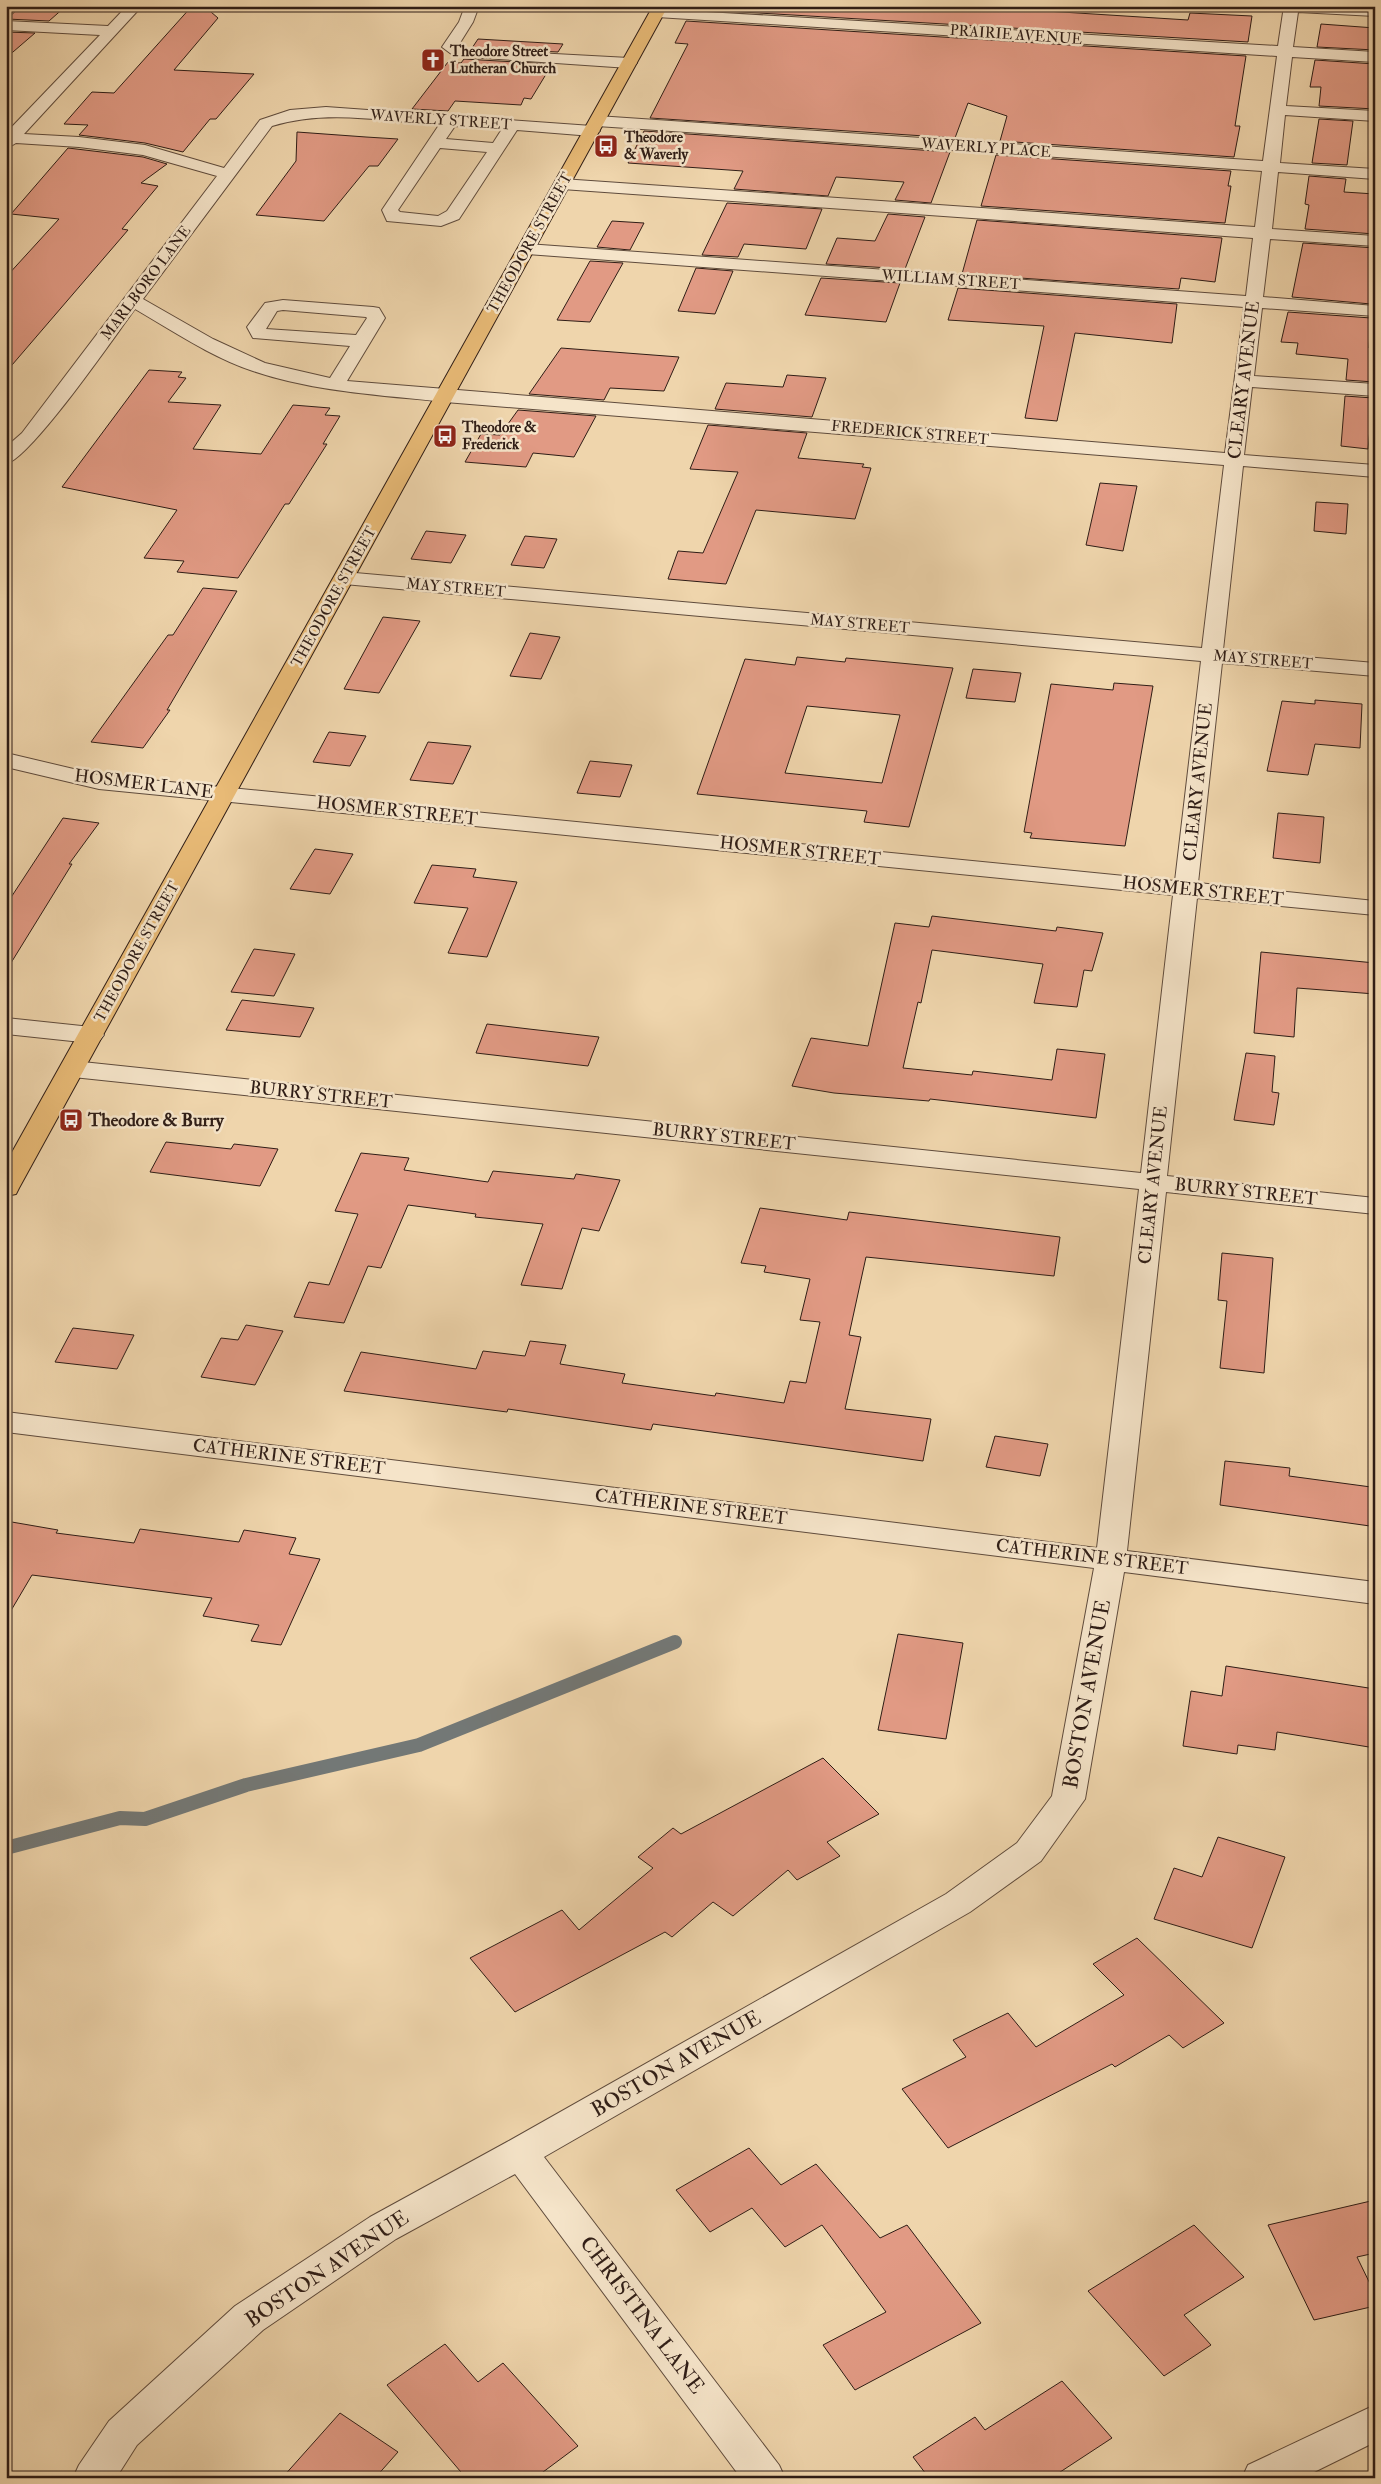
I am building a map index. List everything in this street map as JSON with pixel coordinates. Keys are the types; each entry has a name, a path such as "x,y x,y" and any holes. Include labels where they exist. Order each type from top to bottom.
{"main road":[{"name":"THEODORE STREET","path":"6,1188 659,10"}],"street":[{"path":"8,140 134,6"},
{"path":"472,6 466,22 450,47 459,53 629,63"},
{"path":"1291,7 1375,12"},
{"name":"CLEARY AVENUE","path":"1111,1559 1234,459 1291,7"},
{"name":"PRAIRIE AVENUE","path":"659,10 1375,57"},
{"path":"6,25 112,31"},
{"path":"1278,110 1375,116"},
{"name":"WAVERLY STREET","path":"290,115 326,112 513,125 594,126"},
{"name":"MARLBORO LANE","path":"6,458 29,437 134,301 266,123 290,115"},
{"path":"450,121 390,210 393,217 441,221 453,216 513,125"},
{"name":"WAVERLY PLACE","path":"594,126 1375,174"},
{"path":"8,140 79,142 145,150 227,174"},
{"path":"435,144 498,148"},
{"path":"562,184 1375,242"},
{"name":"WILLIAM STREET","path":"526,249 1375,310"},
{"name":"FREDERICK STREET","path":"134,301 208,343 259,367 335,386 1375,471"},
{"path":"335,386 376,318 373,312 283,305 271,306 256,327 259,334 362,341"},
{"path":"1244,380 1375,390"},
{"name":"MAY STREET","path":"344,578 1375,670"},
{"name":"HOSMER LANE","path":"6,760 99,782 224,794"},
{"name":"HOSMER STREET","path":"224,794 1375,908"},
{"path":"6,1026 91,1034"},
{"name":"BURRY STREET","path":"72,1069 1375,1206"},
{"name":"CATHERINE STREET","path":"6,1422 1375,1593"},
{"name":"BOSTON AVENUE","path":"92,2478 123,2433 249,2318 383,2228 520,2153 958,1903 1029,1852 1068,1798 1111,1559"},
{"name":"CHRISTINA LANE","path":"520,2153 765,2478"},
{"path":"1262,2478 1375,2422"}],"building":[{"path":"21,6 66,6 49,21 7,19"},
{"path":"192,6 204,6 218,18 174,70 254,74 216,119 210,119 183,152 145,143 79,135 88,125 64,124 92,92 114,93"},
{"path":"693,6 1032,6 1030,10 1188,20 1190,13 1252,16 1248,42 691,9"},
{"path":"686,21 1246,56 1235,126 1240,126 1234,157 1000,141 1007,116 968,103 955,138 650,118 688,44 675,43"},
{"path":"1321,24 1375,28 1375,50 1317,47"},
{"path":"6,32 35,33 6,58"},
{"path":"478,39 563,44 558,52 472,48"},
{"path":"464,59 550,64 551,66 531,99 524,98 521,105 455,101 448,111 412,109 448,62 461,63"},
{"path":"1315,60 1375,64 1375,109 1319,106 1321,87 1310,87"},
{"path":"1319,119 1353,121 1347,165 1312,163"},
{"path":"644,131 950,152 931,203 895,200 904,182 836,177 828,196 734,189 743,171 628,163"},
{"path":"297,132 398,139 378,166 369,166 324,221 256,215 296,161"},
{"path":"68,148 143,157 167,164 141,183 158,186 122,229 128,230 6,372 6,277 59,219 11,214"},
{"path":"996,155 1231,171 1228,186 1231,186 1225,223 981,206"},
{"path":"1309,176 1346,179 1344,192 1375,194 1375,234 1305,229 1309,205 1305,204"},
{"path":"727,203 822,209 806,249 744,244 738,257 702,255"},
{"path":"888,214 925,217 905,269 826,264 837,238 875,241"},
{"path":"977,220 1222,238 1215,282 1181,278 1179,289 962,274"},
{"path":"612,221 644,223 630,250 597,247"},
{"path":"1303,243 1375,248 1375,290 1372,290 1371,304 1292,297"},
{"path":"590,261 623,263 590,322 557,320"},
{"path":"696,268 733,271 715,314 678,311"},
{"path":"821,278 900,283 886,322 805,315"},
{"path":"958,288 1177,304 1172,343 1075,333 1057,421 1025,418 1044,326 948,320"},
{"path":"1288,312 1371,318 1369,348 1375,349 1374,382 1346,380 1348,359 1296,354 1298,343 1281,342"},
{"path":"561,348 679,357 664,391 610,388 604,400 529,394"},
{"path":"149,370 182,372 178,377 186,378 168,402 221,405 193,449 261,454 293,405 330,408 325,415 340,416 323,444 327,444 289,504 285,504 238,578 177,572 184,561 144,558 177,510 62,487"},
{"path":"787,375 826,378 812,417 715,409 726,383 783,387"},
{"path":"1345,396 1373,398 1368,449 1341,446"},
{"path":"518,410 596,416 574,457 533,453 526,467 465,462 481,434 500,435"},
{"path":"708,425 807,433 798,458 864,464 862,467 871,468 855,519 756,510 726,584 668,579 678,551 703,553 738,472 690,469"},
{"path":"1100,483 1137,486 1123,551 1086,545"},
{"path":"1316,502 1348,504 1346,534 1314,531"},
{"path":"426,531 466,535 451,563 411,559"},
{"path":"525,536 557,539 544,568 511,565"},
{"path":"203,588 237,591 167,710 170,710 143,748 91,742 168,635 173,635"},
{"path":"383,617 420,621 379,693 344,689"},
{"path":"530,633 560,637 541,679 510,676"},
{"path":"797,657 845,662 846,658 953,668 909,827 864,822 867,811 697,794 745,659 795,665","holes":["807,706 900,715 882,783 785,773"]},
{"path":"973,669 1021,673 1015,702 966,698"},
{"path":"1114,683 1153,686 1125,846 1030,838 1032,833 1024,832 1051,684 1113,690"},
{"path":"1315,700 1362,704 1360,748 1315,744 1308,775 1267,771 1282,701 1315,704"},
{"path":"329,732 366,736 350,766 313,762"},
{"path":"428,742 471,746 453,784 410,780"},
{"path":"590,761 632,765 620,797 577,793"},
{"path":"1278,813 1324,817 1320,863 1273,858"},
{"path":"63,818 99,823 69,864 72,864 6,971 6,905"},
{"path":"315,849 353,854 330,894 290,889"},
{"path":"432,865 476,869 473,877 517,882 487,957 448,953 468,908 414,903"},
{"path":"932,916 1056,931 1057,927 1103,933 1092,971 1084,970 1077,1007 1034,1003 1043,964 932,950 921,1003 918,1002 903,1068 972,1075 973,1071 1052,1080 1057,1049 1105,1054 1096,1118 930,1099 929,1101 834,1093 792,1086 811,1038 868,1046 895,923 929,927"},
{"path":"254,949 295,954 274,996 231,992"},
{"path":"1261,952 1375,963 1375,994 1297,988 1294,1037 1254,1033"},
{"path":"242,1000 314,1008 300,1037 226,1030"},
{"path":"487,1024 599,1037 588,1066 476,1053"},
{"path":"1246,1053 1275,1056 1272,1092 1279,1093 1274,1125 1234,1120"},
{"path":"166,1142 231,1149 234,1144 278,1149 260,1186 150,1172"},
{"path":"361,1153 409,1158 404,1170 488,1182 493,1171 574,1179 576,1174 620,1180 599,1231 582,1228 562,1289 521,1285 543,1224 475,1217 476,1214 408,1205 381,1268 368,1266 344,1323 294,1317 309,1282 329,1285 358,1214 335,1211"},
{"path":"760,1208 847,1220 849,1212 1060,1237 1054,1276 866,1257 849,1335 861,1337 845,1409 931,1419 923,1461 653,1424 651,1430 508,1409 507,1412 344,1391 361,1352 476,1369 483,1351 525,1356 530,1341 566,1345 560,1364 625,1374 622,1383 715,1396 716,1393 784,1403 790,1381 806,1383 820,1322 800,1320 810,1279 764,1272 766,1266 741,1263"},
{"path":"1222,1253 1273,1258 1264,1373 1220,1368 1227,1301 1218,1300"},
{"path":"246,1325 283,1331 255,1385 201,1377 221,1338 238,1340"},
{"path":"73,1328 134,1335 117,1369 55,1362"},
{"path":"995,1436 1048,1444 1040,1476 986,1467"},
{"path":"1225,1461 1290,1468 1289,1476 1371,1487 1370,1526 1220,1505"},
{"path":"6,1521 58,1530 56,1533 134,1543 140,1529 239,1542 244,1530 296,1538 289,1554 320,1559 281,1645 251,1641 259,1625 203,1616 212,1598 32,1575 6,1619"},
{"path":"898,1634 963,1643 946,1739 878,1730"},
{"path":"1226,1666 1375,1689 1375,1748 1277,1732 1275,1750 1238,1745 1237,1754 1183,1746 1191,1691 1222,1696"},
{"path":"823,1758 879,1814 827,1842 840,1856 797,1880 788,1870 733,1916 713,1902 672,1937 665,1932 515,2012 470,1958 562,1910 579,1930 653,1868 638,1857 673,1828 681,1834"},
{"path":"1218,1837 1285,1857 1252,1948 1154,1919 1174,1868 1202,1877"},
{"path":"1137,1938 1224,2023 1183,2048 1169,2035 1115,2067 1112,2064 948,2148 902,2089 966,2057 953,2040 1008,2013 1036,2047 1124,1995 1093,1964"},
{"path":"749,2148 781,2185 816,2164 880,2238 907,2225 981,2323 855,2390 823,2345 886,2312 822,2225 785,2247 752,2208 710,2232 676,2190"},
{"path":"1375,2200 1375,2253 1357,2257 1375,2294 1375,2306 1314,2320 1268,2225"},
{"path":"1194,2225 1244,2277 1184,2315 1211,2345 1164,2376 1088,2291"},
{"path":"445,2344 478,2382 503,2363 578,2446 535,2478 466,2478 387,2385"},
{"path":"1062,2381 1112,2438 1051,2478 929,2478 913,2457 975,2417 985,2430"},
{"path":"340,2413 398,2452 375,2478 282,2478"}],"waterway":[{"path":"6,1848 120,1818 145,1819 246,1785 419,1745 675,1642"}],"place":[{"name":"Theodore Street Lutheran Church","path":"433,60"},
{"name":"Theodore & Waverly","path":"606,146"},
{"name":"Theodore & Frederick","path":"445,436"},
{"name":"Theodore & Burry","path":"71,1120"}]}
